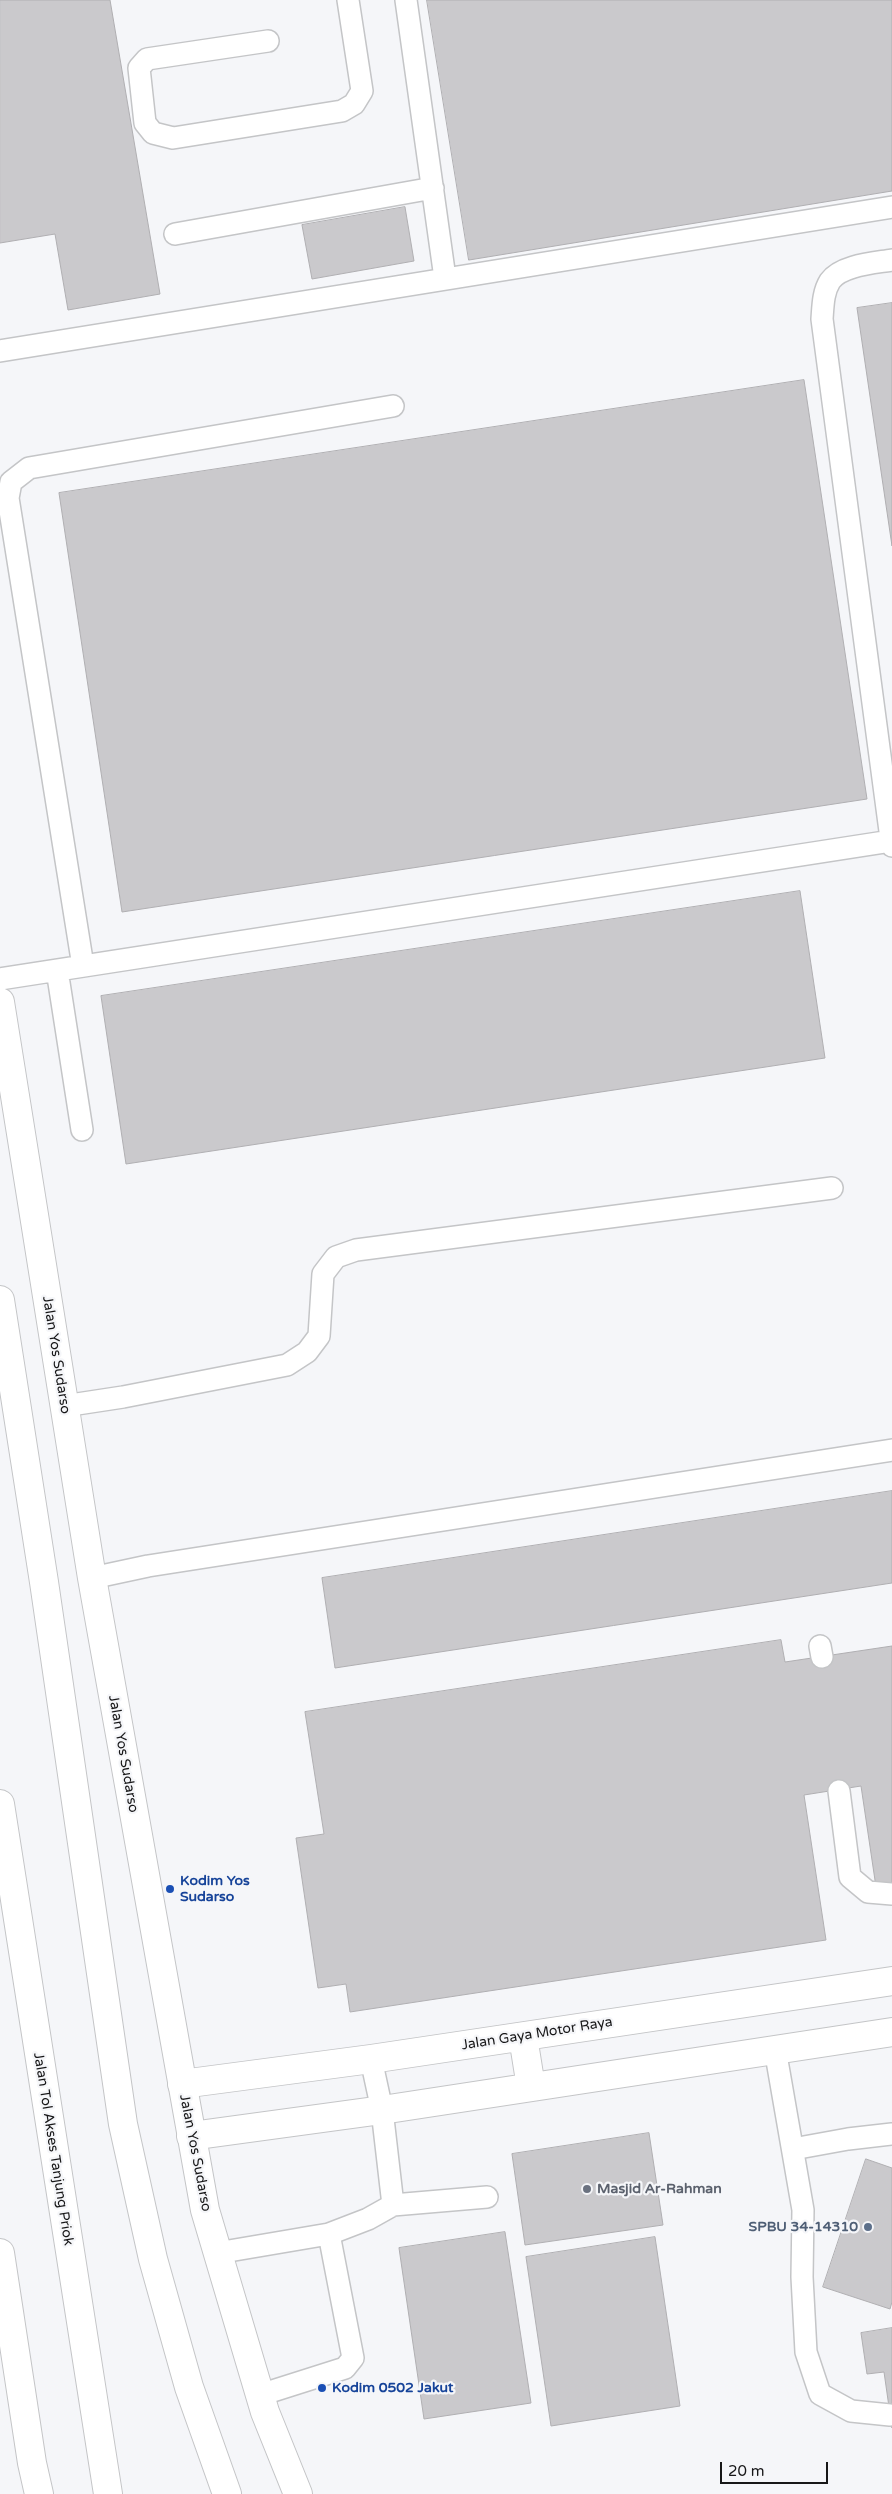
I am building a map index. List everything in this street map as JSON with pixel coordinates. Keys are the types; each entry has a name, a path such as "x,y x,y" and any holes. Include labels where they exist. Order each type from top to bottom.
{"main road":[{"name":"Jalan Yos Sudarso","path":"0,1002 92,1578 205,2210 260,2395 298,2494"},
{"path":"0,1300 123,2124 155,2268 189,2387 227,2494"},
{"name":"Jalan Tol Akses Tanjung Priok","path":"0,1804 50,2134 108,2494"},
{"name":"Jalan Gaya Motor Raya","path":"182,2084 372,2059 892,1981"},
{"path":"191,2136 382,2110 892,2032"},
{"path":"523,2037 531,2087"},
{"path":"0,2253 32,2462 40,2494"}],"lane":[{"path":"268,41 147,59 139,68 145,123 153,133 173,138 342,111 354,104 362,91 348,0"},
{"path":"406,0 445,278"},
{"path":"175,234 433,188"},
{"path":"0,351 892,207"},
{"path":"0,979 892,844 822,319 824,295 831,279 855,266 892,260"},
{"path":"83,966 6,482 29,468 394,406"},
{"path":"57,970 82,1130"},
{"path":"64,1406 123,1397 287,1365 307,1352 319,1336 323,1274 336,1257 356,1250 832,1188"},
{"path":"92,1578 148,1566 892,1450"},
{"path":"839,1791 850,1877 868,1892 892,1894"},
{"path":"775,2049 803,2210 802,2277 806,2352 820,2394 851,2411 890,2414"},
{"path":"372,2059 382,2110 393,2205"},
{"path":"793,2149 848,2139 892,2134"},
{"path":"218,2253 329,2234 368,2219 393,2205 487,2197"},
{"path":"260,2395 345,2368 353,2358 329,2234"}],"building":[{"path":"0,0 110,0 160,294 68,310 55,234 0,243"},
{"path":"427,0 892,0 892,191 469,260"},
{"path":"405,207 414,261 312,279 302,225"},
{"path":"892,303 892,546 857,308"},
{"path":"804,380 867,799 122,912 59,493"},
{"path":"800,891 825,1058 126,1164 101,996"},
{"path":"892,1491 892,1583 335,1668 322,1578"},
{"path":"781,1640 785,1662 892,1646 892,1884 876,1887 861,1786 804,1795 826,1940 350,2012 346,1984 318,1988 296,1838 324,1834 305,1712"},
{"name":"Masjid Ar-Rahman","path":"649,2133 663,2225 525,2245 512,2154"},
{"name":"SPBU 34-14310","path":"866,2159 892,2168 892,2302 890,2309 823,2287"},
{"path":"505,2232 531,2403 424,2419 399,2248"},
{"path":"655,2237 680,2406 551,2426 526,2257"},
{"path":"892,2328 892,2428 884,2372 867,2374 861,2333"}],"place":[{"name":"Kodim Yos Sudarso","path":"170,1889"},
{"name":"Masjid Ar-Rahman","path":"587,2189"},
{"name":"SPBU 34-14310","path":"868,2227"},
{"name":"Kodim 0502 Jakut","path":"322,2388"}]}
